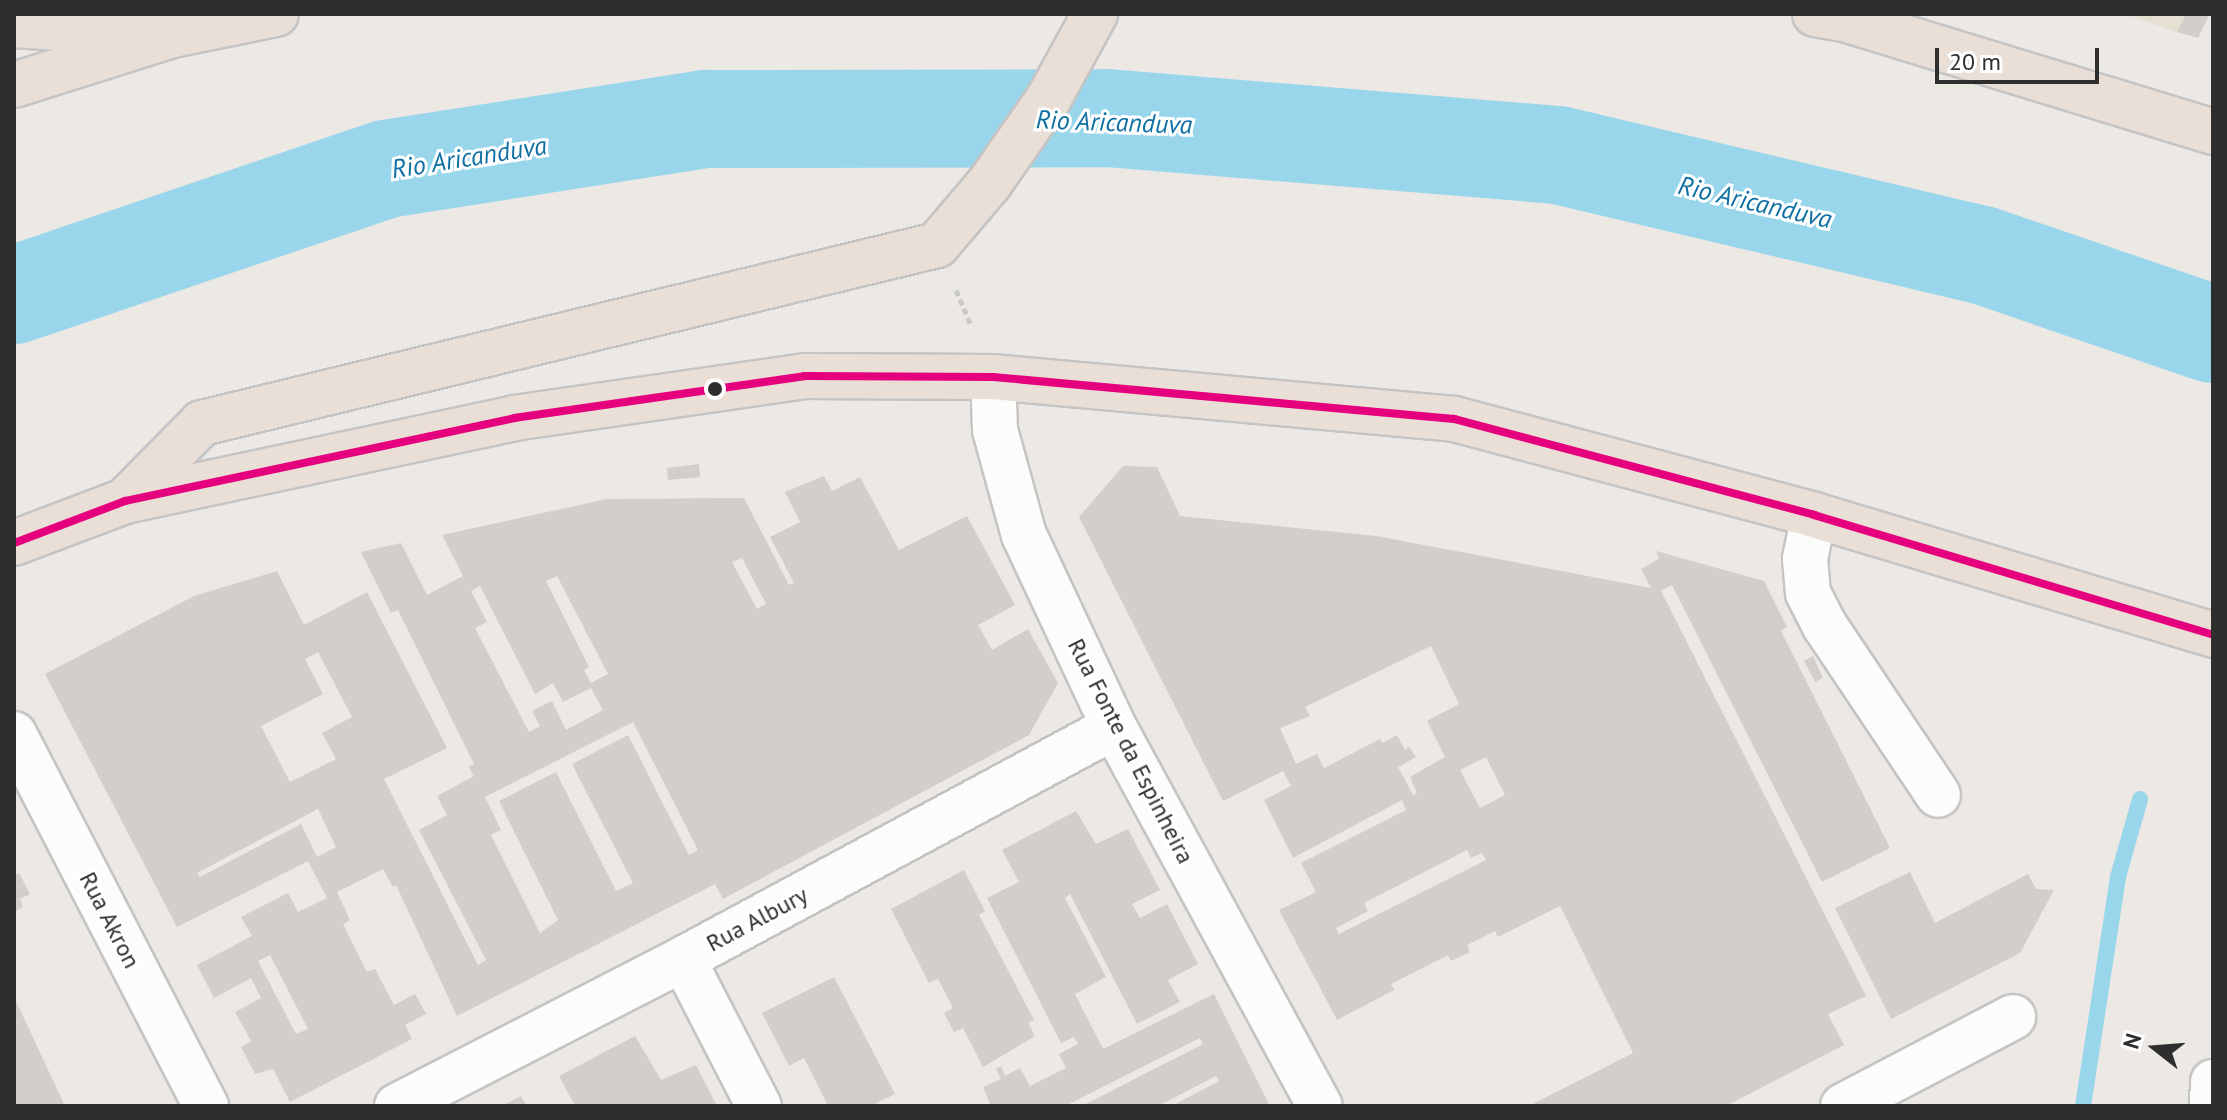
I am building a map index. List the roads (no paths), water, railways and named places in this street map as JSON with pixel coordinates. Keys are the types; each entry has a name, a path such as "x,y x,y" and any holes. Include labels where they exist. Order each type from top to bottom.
{"highway":[{"path":"14,85 173,35 276,14"},
{"path":"125,501 202,423 937,245 989,184 1049,98 1095,14"},
{"path":"1815,14 1844,19 2213,132"},
{"path":"14,25 173,35"},
{"path":"14,543 125,501 514,418 804,376 993,377 1454,419 1814,515 2213,635"}],"street":[{"name":"Rua Fonte da Espinheira","path":"993,377 995,430 1024,535 1114,727 1320,1106"},
{"path":"1814,515 1805,559 1808,593 1825,626 1938,795"},
{"name":"Rua Albury","path":"397,1106 683,959 1114,727"},
{"name":"Rua Akron","path":"14,734 206,1106"},
{"path":"683,959 759,1106"},
{"path":"1843,1106 2013,1017"},
{"path":"2212,1106 2213,1082"}],"waterway":[{"name":"Rio Aricanduva","path":"14,295 386,169 706,119 1107,118 1558,155 1982,255 2213,334"},
{"path":"2083,1106 2118,877 2140,799"}]}
